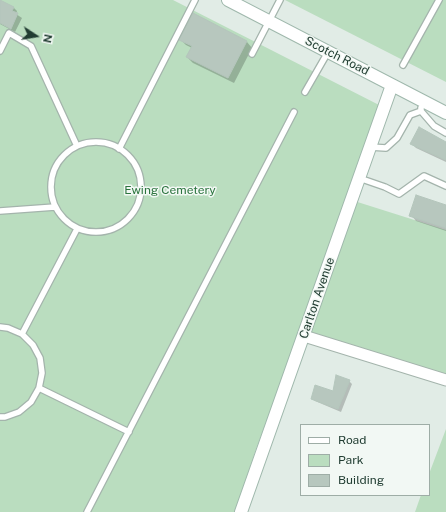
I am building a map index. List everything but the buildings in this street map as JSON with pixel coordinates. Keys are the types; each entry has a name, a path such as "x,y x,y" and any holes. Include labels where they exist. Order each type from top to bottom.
{"street":[{"name":"Scotch Road","path":"228,0 392,85 421,105 446,113"},
{"name":"Carlton Avenue","path":"241,512 392,85"},
{"path":"304,336 446,380"}],"lane":[{"path":"119,149 195,0"},
{"path":"252,54 280,0"},
{"path":"403,65 439,0"},
{"path":"0,51 9,33 31,46 77,146"},
{"path":"305,92 328,52"},
{"path":"370,147 386,148 397,138 410,115 421,105 434,126 446,133"},
{"path":"87,512 294,112"},
{"path":"92,142 107,143 119,149 132,160 139,173 141,188 138,203 130,217 118,226 104,232 92,232 77,229 63,218 55,207 51,194 51,180 55,167 64,155 77,146 92,142"},
{"path":"359,178 399,194 424,176 446,186"},
{"path":"0,211 55,207"},
{"path":"22,334 77,229"},
{"path":"0,328 8,328 22,334 33,345 40,358 42,373 39,388 31,402 19,412 5,417 0,417"},
{"path":"39,388 129,432"}],"green space":[{"name":"Ewing Cemetery","path":"0,0 173,0 381,106 348,199 446,230 446,380 299,335 256,449 235,512 0,512"},
{"path":"285,0 446,0 446,82"},
{"path":"446,429 446,512 415,512 421,496 430,496 430,471"}]}
